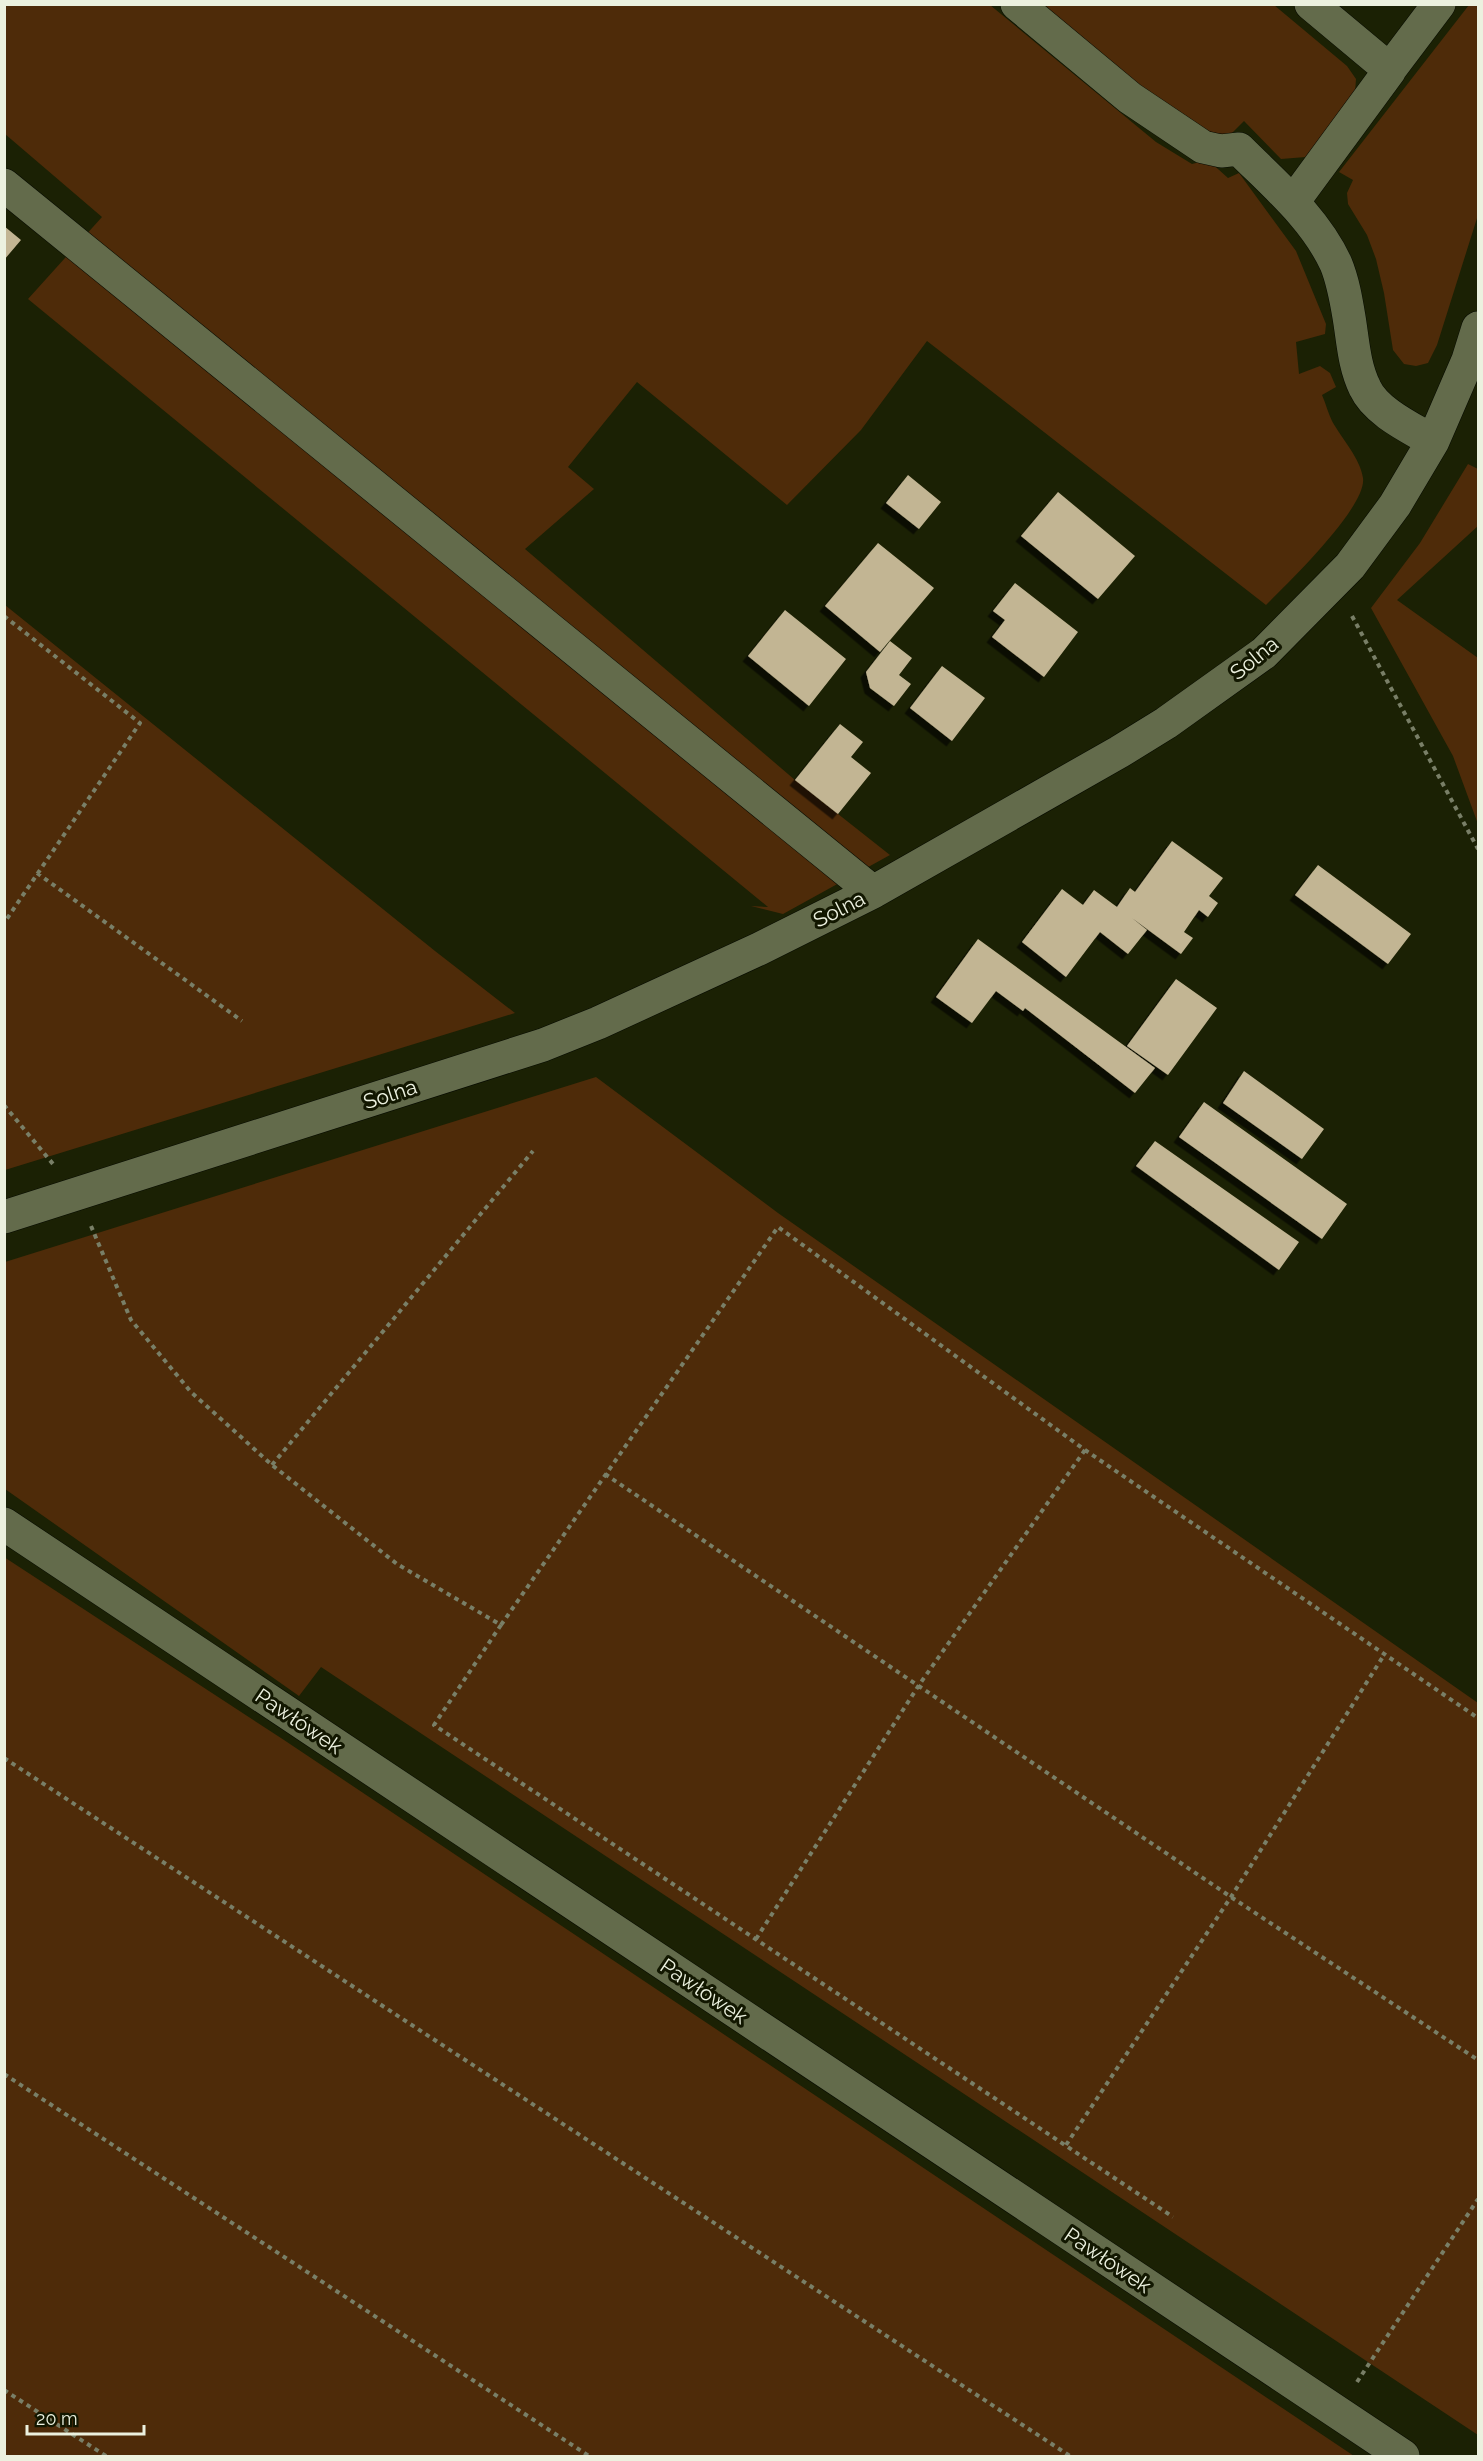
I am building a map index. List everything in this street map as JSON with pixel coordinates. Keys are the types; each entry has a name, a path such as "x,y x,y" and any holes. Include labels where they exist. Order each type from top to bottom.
{"street":[{"path":"1017,4 1130,98 1203,147 1221,152 1239,149 1293,202 1318,235 1339,273 1343,284 1357,365 1365,390 1381,407 1433,441"},
{"path":"1311,4 1390,70 1388,73"},
{"path":"1293,202 1439,4"},
{"path":"4,185 873,892"},
{"name":"Solna","path":"4,1217 543,1045 598,1023 759,949 873,892 1119,752 1166,723 1264,653 1350,566 1395,505 1433,441 1468,360 1479,328"},
{"name":"Pawłówek","path":"4,1524 1403,2457"}],"path":[{"path":"1334,583 1479,849"},
{"path":"4,616 140,723 4,923"},
{"path":"37,873 242,1020"},
{"path":"4,1105 78,1194 131,1320 191,1392 272,1465 398,1564 501,1625"},
{"path":"272,1465 533,1150"},
{"path":"1173,2217 434,1725 605,1474 778,1227 1085,1449 1479,1718"},
{"path":"756,1939 919,1685 1085,1449"},
{"path":"605,1474 1231,1897 1479,2060"},
{"path":"1066,2145 1231,1897 1384,1655"},
{"path":"4,1758 1070,2457"},
{"path":"4,2074 589,2457"},
{"path":"1337,2412 1479,2199"},
{"path":"4,2390 106,2457"}],"shaded area":[{"path":"5,5 990,5 1156,142 1192,164 1208,160 1228,178 1239,173 1296,251 1326,324 1325,334 1296,342 1299,374 1320,366 1330,373 1336,387 1322,395 1332,421 1358,463 1363,478 1361,491 1340,525 1324,545 1266,605 927,341 861,430 787,505 637,382 568,467 594,489 525,549 795,780 890,855 783,914 751,906 768,907 28,299 102,217 5,134"},
{"path":"1038,5 1274,5 1347,66 1356,79 1355,92 1306,157 1281,159 1244,121 1220,145 1192,133"},
{"path":"1469,5 1478,5 1478,215 1437,345 1428,363 1416,366 1404,364 1393,350 1376,259 1367,235 1348,204 1347,193 1353,180 1339,172"},
{"path":"1468,464 1478,469 1478,526 1397,600 1478,658 1478,824 1453,756 1371,608 1420,543"},
{"path":"5,605 435,951 515,1013 5,1170"},
{"path":"596,1077 778,1213 1478,1703 1478,2435 321,1667 299,1696 5,1489 5,1262"},
{"path":"4,1557 284,1740 1354,2456 5,2456"}],"building":[{"path":"4,226 21,240 4,260"},
{"path":"908,475 941,502 919,529 886,503"},
{"path":"1058,492 1135,556 1098,599 1021,536"},
{"path":"878,543 934,588 880,652 825,606"},
{"path":"1015,583 1078,632 1044,677 992,637 1005,620 993,611"},
{"path":"785,610 846,659 809,706 748,656"},
{"path":"890,641 912,658 899,675 911,684 894,706 870,688 866,672"},
{"path":"942,666 985,698 952,741 910,708"},
{"path":"840,724 863,742 851,757 871,773 838,814 795,780"},
{"path":"1172,841 1223,878 1209,896 1218,903 1208,917 1199,910 1184,932 1193,938 1181,954 1132,918 1147,930 1128,954 1100,932 1066,977 1022,942 1062,889 1083,905 1094,890 1117,907 1130,888 1135,892"},
{"path":"1318,865 1411,934 1388,964 1295,895"},
{"path":"978,939 1155,1068 1135,1093 1025,1008 1023,1011 996,991 972,1023 936,997"},
{"path":"1176,979 1217,1008 1168,1075 1127,1046"},
{"path":"1244,1071 1324,1129 1302,1159 1223,1103"},
{"path":"1204,1102 1347,1204 1322,1239 1179,1137"},
{"path":"1155,1141 1299,1242 1279,1270 1136,1166"}]}
